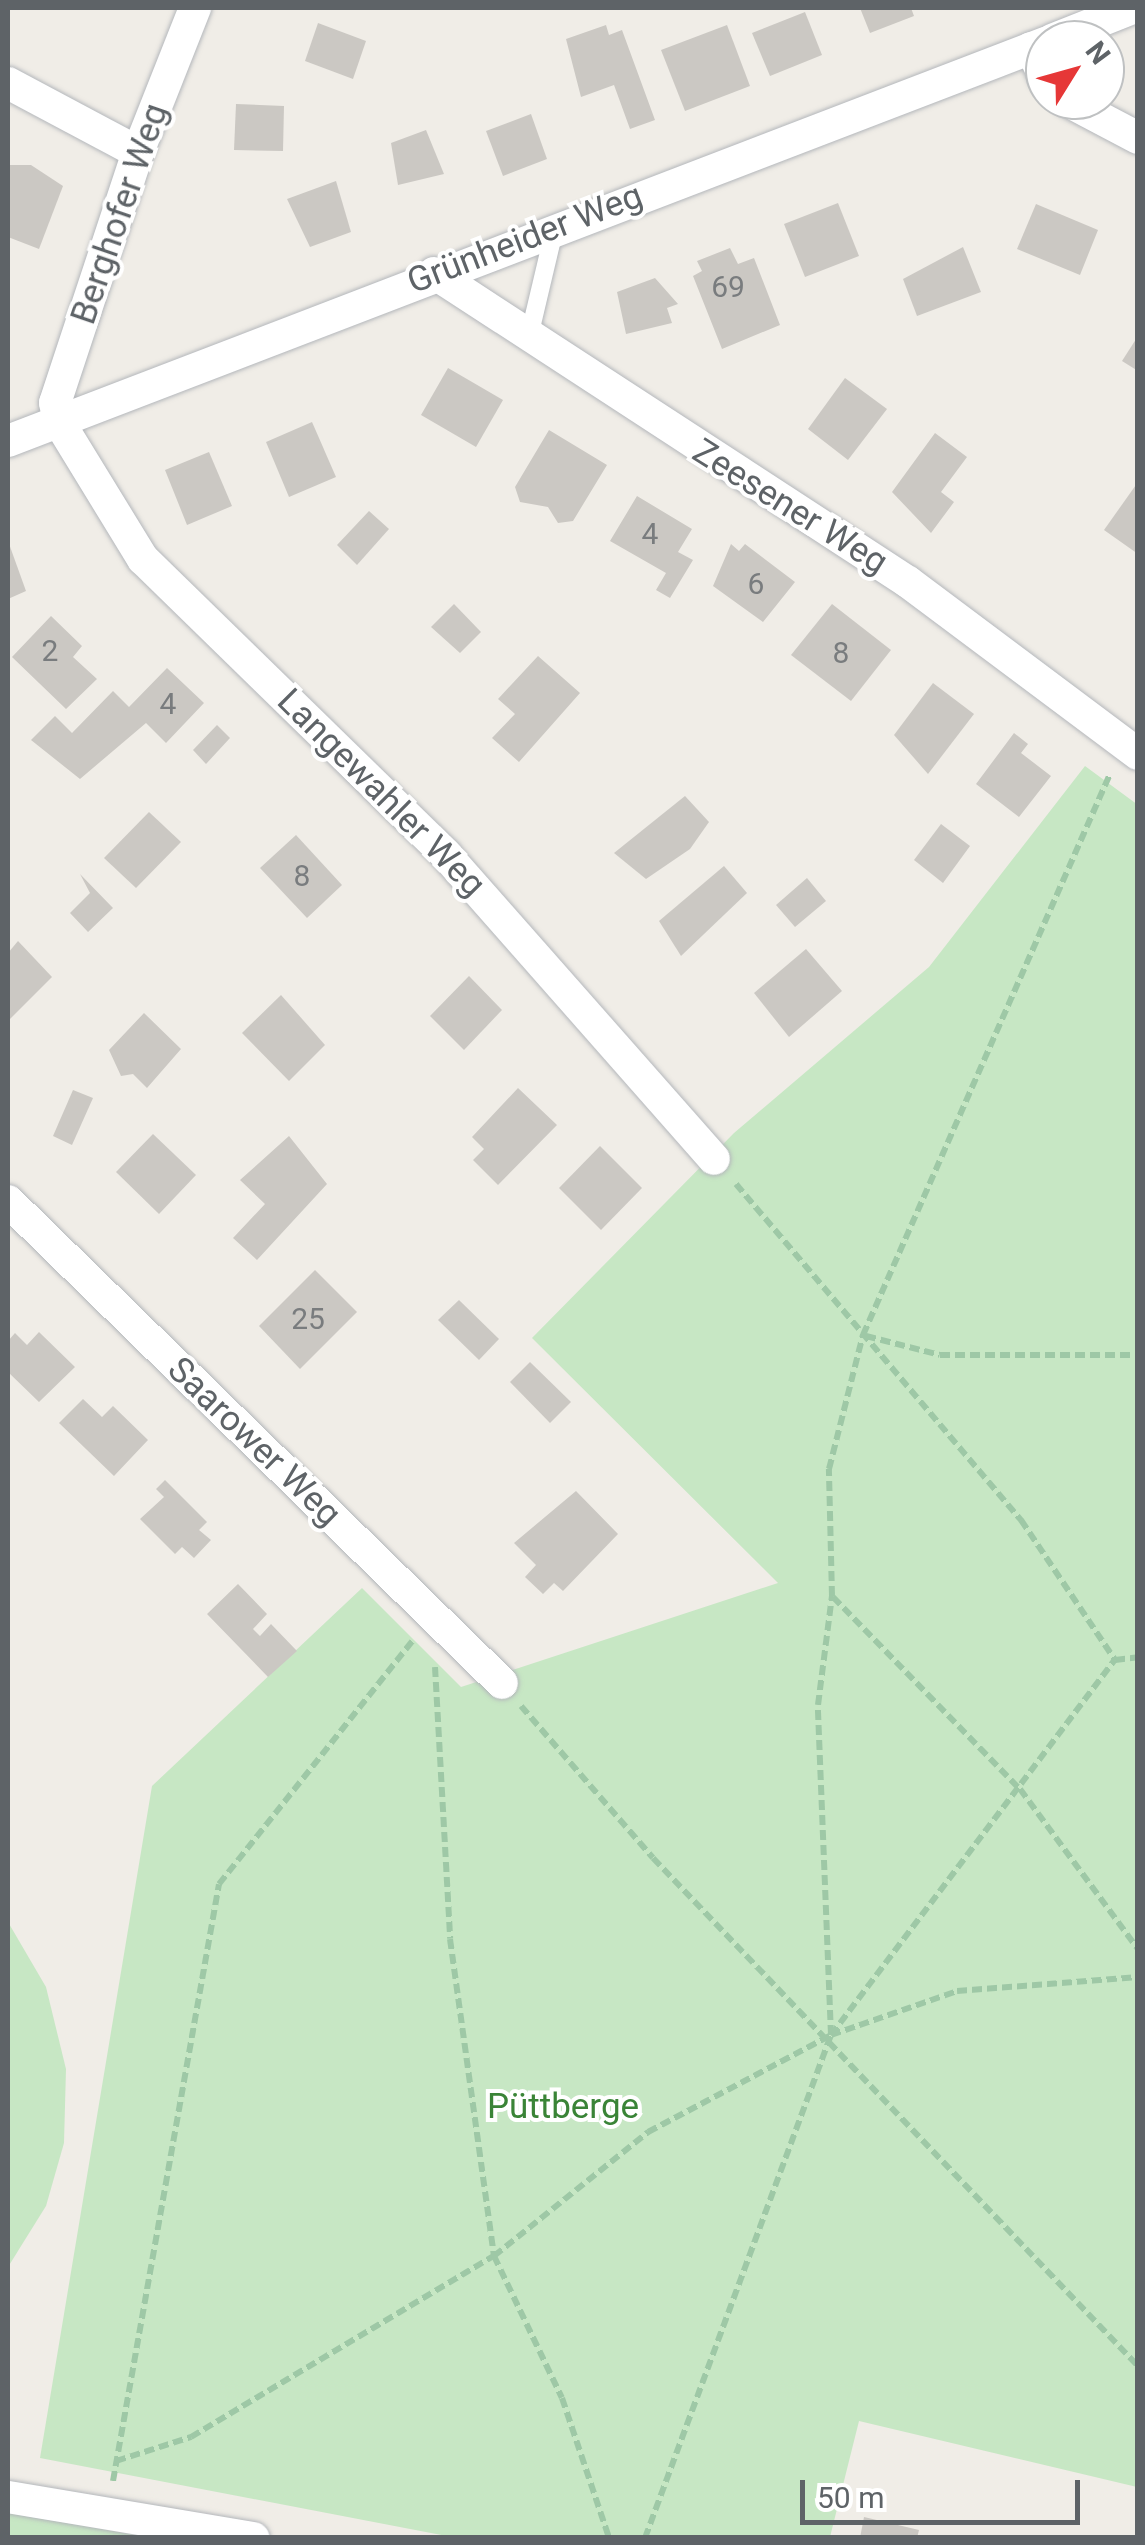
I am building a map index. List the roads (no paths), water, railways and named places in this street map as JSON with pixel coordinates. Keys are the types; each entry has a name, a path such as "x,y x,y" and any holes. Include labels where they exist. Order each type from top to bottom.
{"street":[{"name":"Berghofer Weg","path":"59,422 55,403 138,152 196,8"},
{"name":"Grünheider Weg","path":"1108,20 1133,8"},
{"name":"Grünheider Weg","path":"8,441 556,227 1025,58"},
{"path":"8,82 138,152"},
{"path":"1104,120 1138,138"},
{"name":"Zeesener Weg","path":"434,273 528,342 908,582 1131,749"},
{"name":"Langewahler Weg","path":"59,422 143,560 446,855 714,1159"},
{"name":"Saarower Weg","path":"8,1201 502,1684"},
{"path":"8,2497 254,2538"}],"lane":[{"path":"528,342 556,227"}],"park label":[{"name":"Püttberge","path":"563,2107"}]}
